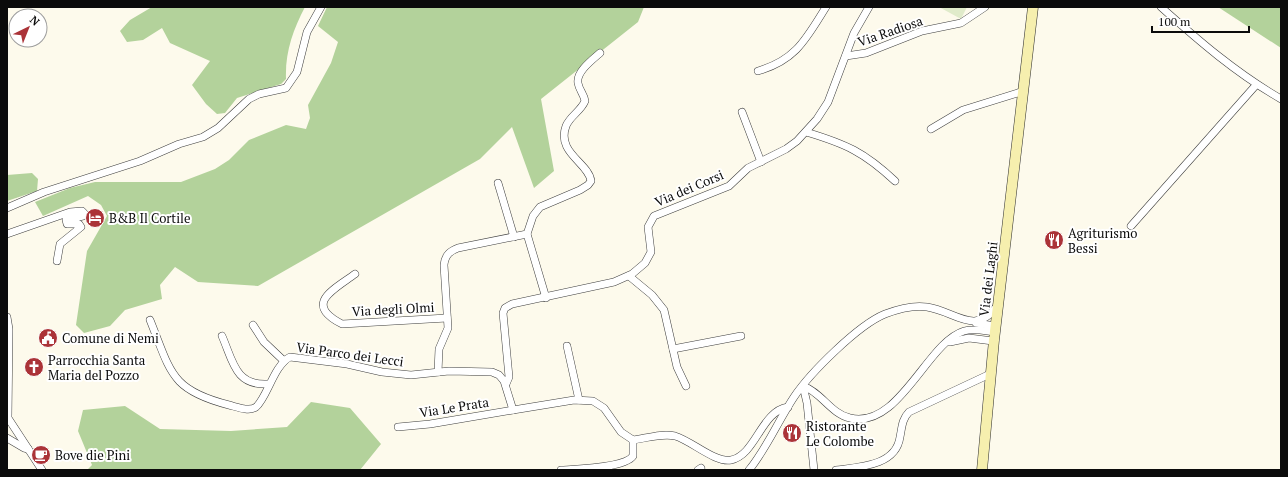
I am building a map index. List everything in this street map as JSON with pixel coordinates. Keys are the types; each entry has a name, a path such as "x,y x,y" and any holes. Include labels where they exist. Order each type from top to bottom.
{"main road":[{"name":"Via dei Laghi","path":"982,470 994,333 1033,7"}],"street":[{"path":"7,208 44,192 153,157 182,143 204,137 218,128 249,99 264,93 286,88 297,72 307,32 321,7"},
{"path":"758,71 780,64 791,55 804,41 826,7"},
{"name":"Via dei Corsi","path":"506,384 510,377 503,310 510,305 614,282 629,276 645,263 650,254 652,246 648,229 649,223 654,216 728,186 737,180 746,169 794,144 817,119 830,97 856,30 869,7"},
{"name":"Via Radiosa","path":"846,56 866,53 922,32 961,23 985,7"},
{"path":"1161,7 1219,58 1256,85 1281,99"},
{"path":"546,298 527,234 534,214 540,207 580,190 591,181 588,174 568,150 565,132 568,123 585,101 578,84 579,76 600,53"},
{"path":"1131,226 1256,85"},
{"path":"931,129 963,110 1024,91"},
{"path":"742,112 761,162"},
{"path":"806,132 833,140 857,150 895,181"},
{"path":"498,183 514,237"},
{"path":"7,234 70,212 82,211 84,213 83,216 66,220 67,224 80,224 81,227 60,244 57,261"},
{"path":"438,372 438,352 448,331 444,265 447,254 458,248 527,234"},
{"name":"Via degli Olmi","path":"355,274 328,293 323,300 323,307 328,317 342,324 447,318"},
{"path":"629,276 645,289 660,305 665,316 677,367 686,386"},
{"path":"749,470 765,447 788,407 803,386 855,334 870,322 891,312 915,306 926,306 974,322 994,333"},
{"path":"974,322 986,319 998,306"},
{"path":"7,317 9,329 8,418 42,470"},
{"name":"Via Parco dei Lecci","path":"150,320 175,378 198,396 241,408 251,409 258,405 268,384 284,361 293,357 347,364 382,372 411,375 438,372 489,371 499,375 506,384"},
{"path":"253,325 264,342 284,361"},
{"path":"803,386 815,391 847,417 858,419 875,416 884,411 904,392 951,338 967,330 994,333"},
{"path":"222,336 242,376 251,383 268,384"},
{"path":"673,349 741,336"},
{"path":"567,346 579,400"},
{"path":"836,470 876,466 888,458 896,450 899,444 903,421 909,412 990,374"},
{"path":"506,384 513,410 579,400 589,400 600,404 621,432 633,440 673,436 691,443 712,455 731,460 746,450 775,413 788,407"},
{"path":"803,386 807,403 814,470"},
{"name":"Via Le Prata","path":"398,426 430,424 513,410"},
{"path":"7,438 24,448 28,448"},
{"path":"561,470 612,466 629,460 633,456 633,440"}],"green space":[{"path":"152,7 305,7 288,50 286,79 281,84 237,98 225,113 217,114 206,104 192,85 210,61 170,43 162,28 143,40 127,42 120,31 130,20"},
{"path":"327,7 644,7 638,22 541,99 554,171 534,188 512,127 480,159 258,286 198,282 175,267 160,285 162,299 125,310 110,326 84,333 76,325 87,251 107,216 101,205 88,196 43,216 35,202 70,188 95,182 181,182 215,169 229,160 249,140 286,125 306,129 310,118 308,105 331,63 338,42 318,26"},
{"path":"939,7 967,7 961,19"},
{"path":"1218,7 1281,7 1281,48"},
{"path":"32,173 38,179 37,191 7,201 7,175"},
{"path":"311,402 350,408 381,444 360,470 87,470 92,465 78,431 83,410 125,406 160,429 231,431 287,427"}],"place":[{"name":"B&B Il Cortile","path":"95,218"},
{"name":"Agriturismo Bessi","path":"1054,240"},
{"name":"Comune di Nemi","path":"48,338"},
{"name":"Parrocchia Santa Maria del Pozzo","path":"34,367"},
{"name":"Ristorante Le Colombe","path":"792,433"},
{"name":"Bove die Pini","path":"41,455"}]}
